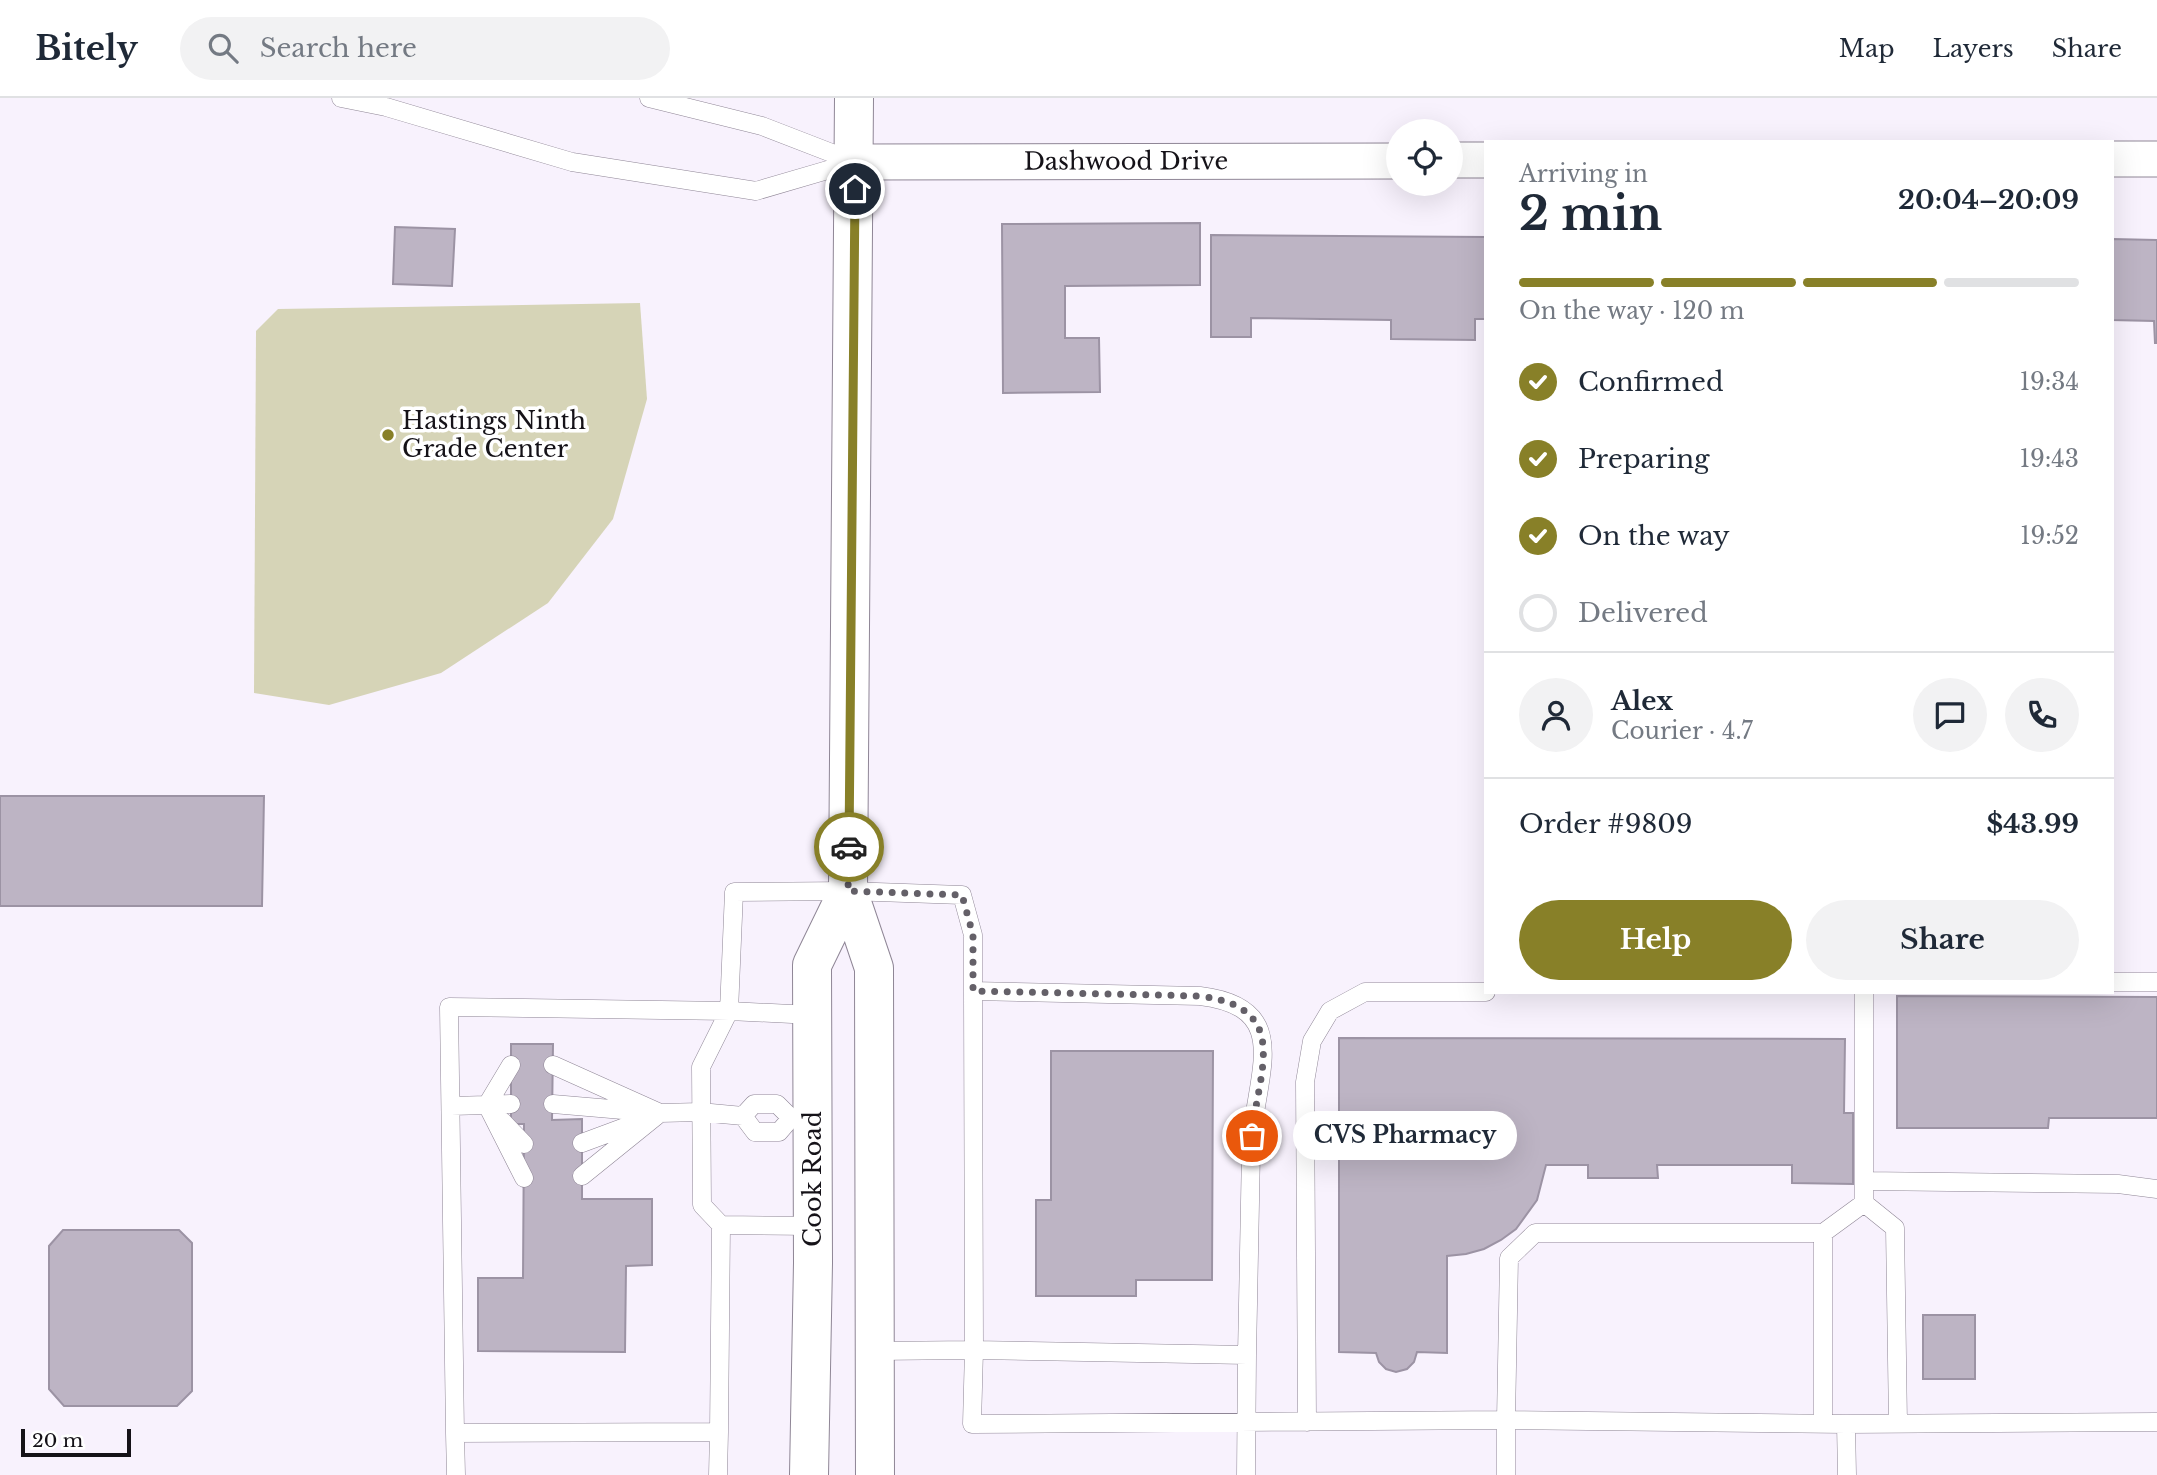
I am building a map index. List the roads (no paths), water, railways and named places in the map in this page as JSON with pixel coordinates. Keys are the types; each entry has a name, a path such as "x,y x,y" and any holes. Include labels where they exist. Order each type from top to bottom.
{"street":[{"name":"Cook Road","path":"855,98 848,891 874,968 874,1475"},
{"path":"2114,159 2157,159"},
{"path":"1463,160 1484,160"},
{"name":"Dashwood Drive","path":"855,162 1386,161"},
{"name":"Cook Road","path":"809,1475 813,1226 802,1118 812,1015 812,965 848,891"}],"lane":[{"path":"341,98 386,107 572,162 756,191 855,162"},
{"path":"649,98 762,126 855,162"},
{"path":"718,1475 721,1225 702,1205 701,1067 729,1011 734,892 848,891 962,895 973,935 972,1424 1506,1420 2157,1422"},
{"path":"2114,982 2157,982"},
{"path":"973,991 1200,996 1223,999 1245,1010 1258,1025 1264,1048 1251,1152 1247,1475"},
{"path":"1307,1422 1305,1082 1312,1041 1329,1011 1365,992 1484,992"},
{"path":"1864,994 1864,1203"},
{"path":"456,1475 449,1007 729,1011 812,1015"},
{"path":"487,1105 511,1065"},
{"path":"553,1065 660,1113"},
{"path":"451,1106 511,1104"},
{"path":"553,1104 660,1113 700,1112 743,1116 755,1132 779,1132 802,1118 777,1104 754,1104 743,1116"},
{"path":"487,1105 524,1144"},
{"path":"487,1105 524,1178"},
{"path":"582,1143 660,1113"},
{"path":"582,1176 660,1113"},
{"path":"1864,1181 2118,1184 2157,1189"},
{"path":"1506,1475 1509,1258 1535,1233 1824,1234 1864,1203"},
{"path":"1864,1203 1895,1228 1898,1423"},
{"path":"721,1225 813,1226"},
{"path":"1823,1423 1824,1234"},
{"path":"874,1350 1247,1355"},
{"path":"1846,1423 1847,1475"},
{"path":"455,1433 719,1432"}],"place":[{"name":"Hastings Ninth Grade Center","path":"388,435"},
{"name":"CVS Pharmacy","path":"1252,1136"}]}
